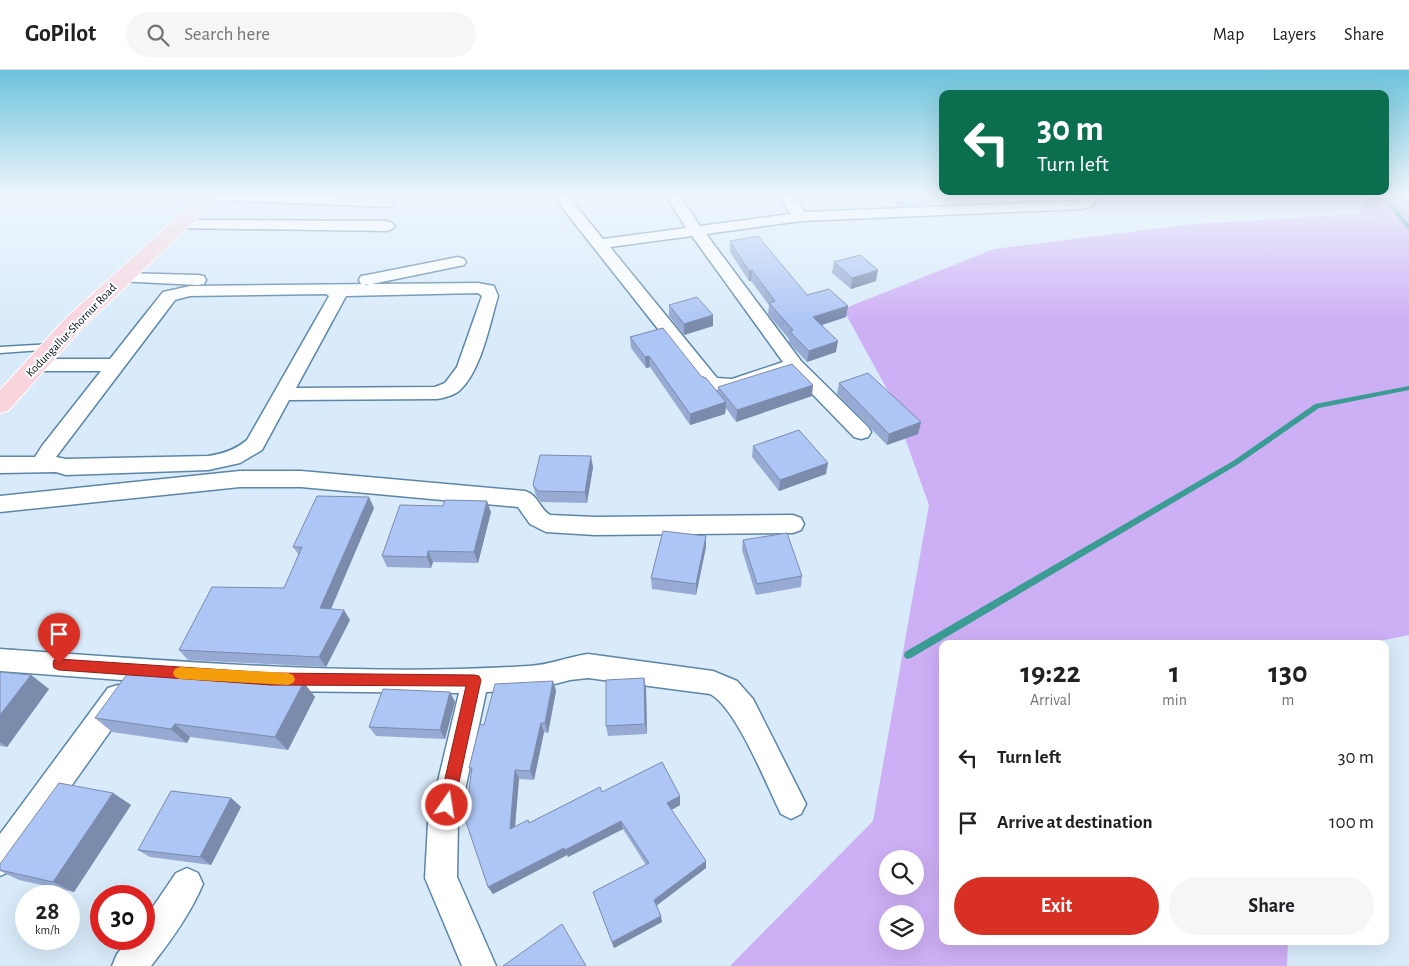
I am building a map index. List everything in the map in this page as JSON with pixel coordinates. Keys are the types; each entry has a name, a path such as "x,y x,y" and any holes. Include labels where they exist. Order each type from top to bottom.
{"main road":[{"name":"Kodungallur-Shornur Road","path":"0,405 75,322 165,238"}],"street":[{"path":"595,238 710,382 725,386 794,365"},
{"path":"600,244 642,238"},
{"path":"701,238 794,365 861,432"},
{"path":"122,278 327,285 359,281 458,262"},
{"path":"53,465 47,462 46,458 49,451 167,298 174,294 190,291 335,291 478,288 488,290 490,296 466,368 452,387 436,393 284,394"},
{"path":"0,465 53,465 66,467 208,463 230,459 247,452 254,445 284,394 338,294 335,291"},
{"path":"36,365 114,365"},
{"path":"0,504 240,479 301,479 524,499 538,518 546,523 595,526 793,524"},
{"path":"0,660 271,679 474,680 532,678 570,668 588,666 714,683 728,690 743,708 791,804"},
{"path":"0,860 138,670"},
{"path":"474,680 443,823 441,878 479,966"},
{"path":"129,966 148,943 187,884"}],"lane":[{"path":"0,350 53,347"}],"shaded area":[{"path":"1083,238 1409,238 1409,635 1385,640 939,640 939,945 1288,945 1287,966 730,966 873,821 929,505 888,391 843,309 994,249"}],"building":[{"path":"760,238 807,295 829,289 848,306 813,317 838,341 809,351 793,335 790,331 793,330 769,303 775,301 752,270 749,271 730,241"},
{"path":"860,255 878,270 852,278 834,262"},
{"path":"697,297 713,315 684,324 669,305"},
{"path":"663,328 701,376 706,378 726,402 690,414 649,356 645,357 630,337"},
{"path":"792,364 813,385 737,410 718,387"},
{"path":"868,373 921,422 889,434 839,383"},
{"path":"799,430 828,463 780,480 753,446"},
{"path":"540,455 591,456 585,492 538,491 533,485"},
{"path":"317,496 369,497 320,608 344,610 319,657 179,650 212,587 284,588 302,547 293,547"},
{"path":"445,500 487,501 474,552 428,551 427,557 382,556 400,505 443,506"},
{"path":"663,531 706,536 696,584 651,578"},
{"path":"787,533 802,576 757,584 743,540"},
{"path":"130,670 258,679 301,679 299,682 304,682 275,737 175,724 171,729 95,718"},
{"path":"0,672 31,675 0,715"},
{"path":"644,678 645,724 606,726 606,680"},
{"path":"553,681 545,723 541,723 530,771 515,770 510,829 528,820 529,823 600,787 602,792 662,762 680,796 667,803 706,861 654,900 661,916 612,942 593,892 649,863 621,821 488,887 465,819 472,768 469,768 480,724 484,725 495,684"},
{"path":"383,689 450,692 440,730 369,727"},
{"path":"59,783 113,793 53,882 0,870 0,864"},
{"path":"171,791 231,798 200,857 138,850"},
{"path":"562,924 586,966 503,966"}],"waterway":[{"path":"908,655 1235,463 1317,406 1409,388"}],"slow traffic":[{"path":"180,673 288,679"}],"route":[{"path":"59,664 271,679 474,680 447,805"}]}
